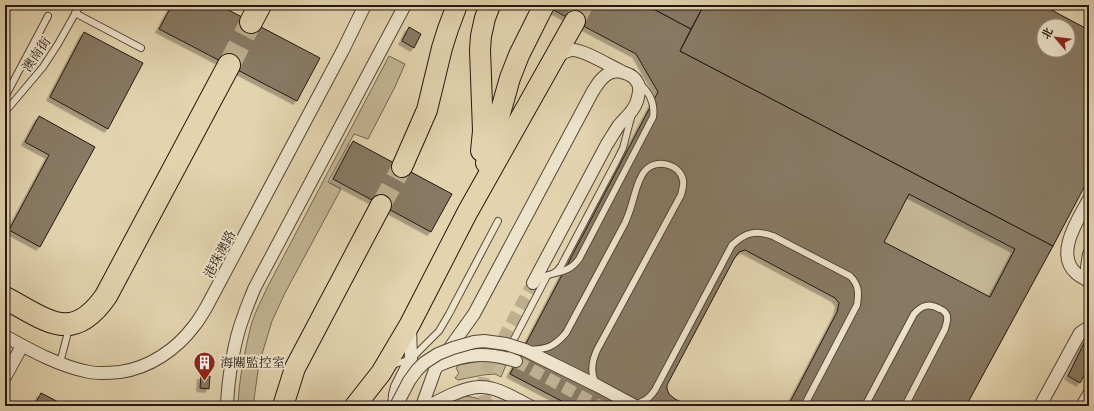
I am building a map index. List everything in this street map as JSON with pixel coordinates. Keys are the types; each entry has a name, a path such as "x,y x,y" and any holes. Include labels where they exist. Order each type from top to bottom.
{"highway":[{"path":"5,298 50,321 59,324 70,325 90,316 106,296 229,65"}],"main road":[{"path":"402,167 427,110 442,48 457,5"},
{"path":"467,213 476,178 483,131 480,50 481,36 490,5"},
{"path":"467,213 487,161 510,78 519,55 544,5"},
{"path":"355,406 385,367 410,324 467,213 575,21"},
{"path":"283,406 295,368 381,205"}],"street":[{"name":"港珠澳路","path":"5,336 60,364 91,372 109,373 127,371 147,364 165,354 180,342 193,327 207,306 365,5"},
{"path":"227,406 230,374 236,342 243,316 254,289 404,5"},
{"path":"533,283 607,144 619,125 634,106 638,97 639,89 637,81 630,76 581,51 567,51 553,59"},
{"path":"422,406 438,366 474,314 593,91 598,83 611,72 621,72"},
{"path":"1089,199 1072,232 1067,254 1071,267 1075,273 1089,281"},
{"path":"1089,254 1087,267 1089,281"},
{"path":"395,406 397,386 411,359 410,324"},
{"path":"1040,406 1080,333 1089,327"},
{"path":"395,406 409,381 424,363 438,354 453,348 474,342 484,341 506,344 525,350 633,405"},
{"path":"5,377 22,346"},
{"path":"438,366 458,358 480,355 492,355 515,361"},
{"path":"429,406 455,393 481,387 498,390 530,406"},
{"path":"1082,406 1089,394"}],"lane":[{"name":"澳南街","path":"5,112 43,67 80,5"},
{"path":"75,13 141,48"},
{"path":"5,97 48,16"},
{"path":"533,283 538,279 568,269 579,259 653,117 653,105 648,92 637,81"},
{"path":"515,361 510,353 512,343 550,275 557,271 561,266 617,160 623,148 634,106"},
{"path":"525,350 544,349 561,339 566,333 625,223 632,207 637,185 644,172 654,164 669,165 676,168 683,180 681,195 593,359 593,372 598,386"},
{"path":"385,367 411,359 438,330 449,314 498,221"},
{"path":"633,405 644,401 651,396 732,245 746,234 756,232 766,233 773,236 850,276 857,285 857,305 804,406"},
{"path":"865,406 914,314 922,307 932,305 943,311 947,316 947,322 945,329 904,406"},
{"path":"60,364 70,325"}],"shaded area":[{"path":"389,56 405,64 395,87 368,139 354,134 328,182 341,189 285,293 272,321 259,364 254,399 255,406 238,406 243,364 249,332 255,313"},
{"path":"710,66 1028,233 988,310 669,143"},
{"path":"486,360 506,365 501,377 495,374 458,380 455,378 459,373 456,368 459,365"},
{"path":"466,396 499,406 446,406 449,403"}],"building":[{"path":"172,5 219,5 320,58 297,101 159,29"},
{"path":"544,5 646,5 691,29 680,51 1053,246 966,406 788,406 837,312 839,303 835,298 745,250 739,252 734,259 667,385 669,394 675,399 689,406 571,406 510,374 658,92 636,54","holes":["909,194 1015,249 990,297 884,242"]},
{"path":"646,5 704,5 691,29"},
{"path":"704,5 1042,5 1066,18 1036,18 1036,58 1076,58 1076,23 1089,30 1089,178 1053,246 680,51"},
{"path":"409,27 421,34 414,48 402,41"},
{"path":"84,32 143,63 108,129 50,97"},
{"path":"39,116 95,147 40,247 9,230 49,155 25,142"},
{"path":"353,141 452,194 431,232 333,179"},
{"path":"1086,339 1089,341 1089,366 1080,383 1068,376"},
{"name":"海關監控室","path":"201,376 210,376 209,389 200,388"},
{"path":"41,393 66,406 34,406"}],"tunnel":[{"path":"575,21 583,5"},
{"path":"229,65 251,22"},
{"path":"381,205 402,167"},
{"path":"489,406 483,389 485,372 533,283"},
{"path":"516,361 599,406"}],"place":[{"name":"海關監控室","path":"205,382"}]}
